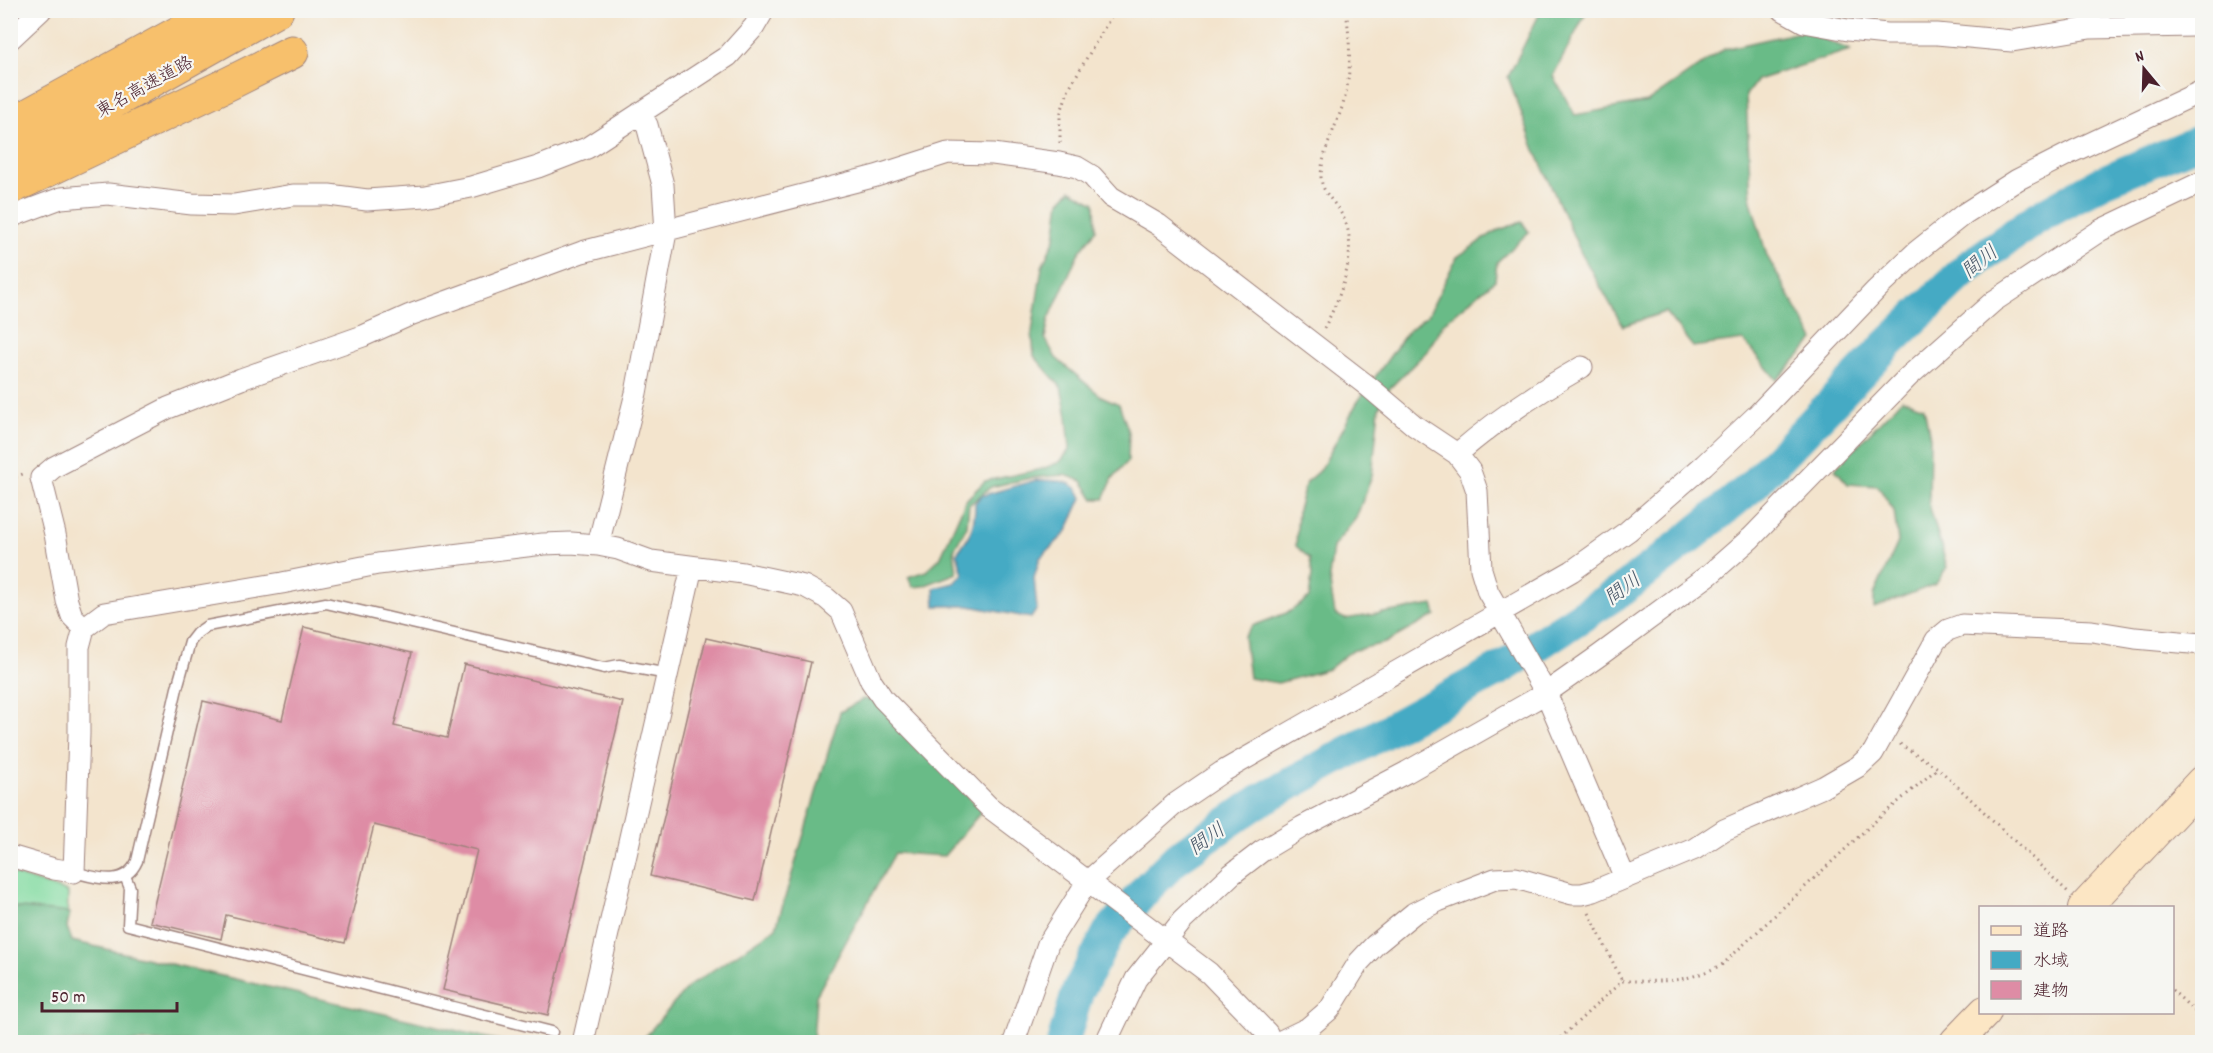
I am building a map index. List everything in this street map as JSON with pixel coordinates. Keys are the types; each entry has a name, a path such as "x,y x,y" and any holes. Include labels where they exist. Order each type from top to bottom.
{"highway":[{"name":"東名高速道路","path":"10,125 220,10"},
{"name":"東名高速道路","path":"10,159 277,10"},
{"path":"10,188 292,52"}],"main road":[{"path":"2085,906 2202,782"},
{"path":"1956,1042 1983,1014"}],"street":[{"path":"10,39 41,10"},
{"path":"10,217 61,198 108,194 234,205 293,195 329,195 368,200 425,196 471,187 548,164 586,148 728,56 754,27 764,10"},
{"path":"1783,10 1804,22 1848,30 1887,34 1937,34 2012,41 2090,28 2193,26 2200,21 2199,10"},
{"path":"1014,1042 1048,944 1090,884 1175,804 1222,772 1501,617 1572,571 1645,516 1757,416 1876,290 1916,252 1964,214 2017,180 2202,91"},
{"path":"598,545 636,393 666,232 663,185 647,125 640,113"},
{"path":"84,628 72,616 67,601 55,534 41,478 54,467 168,408 582,252 876,176 948,153 993,154 1059,163 1077,167 1092,176 1111,197 1159,225 1369,387 1415,426 1457,453 1470,471 1477,491 1481,569 1488,592 1545,689 1624,878"},
{"path":"1106,1042 1136,979 1162,939 1232,874 1262,851 1302,827 1407,772 1545,689 1710,574 1751,538 1908,377 1994,301 2102,230 2202,182"},
{"path":"1457,453 1539,392 1582,367"},
{"path":"10,856 54,869 74,872 80,734 80,647 84,628 104,614 378,564 543,544 598,545 618,549 651,561 743,573 804,586 826,598 840,611 871,681 883,699 989,807 1209,973 1267,1033 1270,1042"},
{"path":"584,1038 693,567"},
{"path":"1279,1042 1308,1028 1330,1009 1359,963 1375,945 1414,914 1438,901 1495,879 1516,878 1572,894 1582,894 1695,849 1724,830 1823,787 1859,766 1873,753 1936,640 1948,630 1962,626 2092,632 2202,644"}],"lane":[{"path":"74,872 95,878 115,879 133,871 190,642 197,633 207,627 326,603 604,668 619,664 668,675"},
{"path":"125,876 130,888 128,925 552,1032"}],"path":[{"path":"1059,163 1060,115 1069,88 1114,10"},
{"path":"1314,346 1333,312 1342,288 1349,257 1349,232 1343,215 1324,190 1321,177 1323,162 1344,99 1350,69 1346,10"},
{"path":"1883,735 1938,768 2083,906"},
{"path":"1556,1042 1622,981 1673,982 1701,976 1723,964 1872,824 1938,768"},
{"path":"1582,894 1622,981"},
{"path":"2174,992 2202,1018"}],"green space":[{"path":"1541,11 1587,11 1553,76 1575,115 1647,102 1724,49 1804,31 1850,50 1757,80 1746,95 1751,201 1767,256 1814,340 1777,380 1743,340 1693,347 1665,312 1623,326 1581,253 1535,150 1508,77"},
{"path":"1071,190 1095,203 1096,230 1078,254 1049,319 1045,338 1056,358 1101,396 1119,404 1129,432 1128,461 1113,478 1104,499 1094,499 1082,481 1065,475 1030,478 991,487 969,505 967,526 954,550 957,573 923,586 913,587 908,577 926,571 940,558 966,500 985,481 1042,469 1060,462 1070,449 1061,387 1034,356 1032,332 1042,267 1055,238 1060,201"},
{"path":"1522,222 1529,232 1497,262 1495,280 1444,323 1427,351 1390,388 1379,408 1372,476 1356,518 1333,547 1329,577 1335,614 1345,619 1433,605 1436,615 1385,643 1351,651 1329,669 1278,683 1249,678 1244,637 1252,626 1289,612 1309,598 1312,575 1310,559 1296,546 1298,510 1306,482 1321,469 1358,401 1408,331 1428,315 1457,257 1496,231"},
{"path":"1902,399 1924,407 1930,438 1929,504 1947,567 1936,584 1874,608 1874,595 1898,542 1894,511 1878,486 1848,484 1835,469"},
{"path":"863,699 880,701 982,811 944,856 895,853 816,996 813,1042 636,1042 643,1039 689,986 776,928 840,712"},
{"path":"10,873 68,892 67,927 11,930"},
{"path":"11,907 70,913 67,927 72,941 505,1042 11,1042"}],"water":[{"path":"1036,480 1069,483 1075,486 1082,498 1066,533 1040,558 1034,578 1037,609 1031,618 969,606 935,606 934,588 954,583 963,574 957,553 971,530 975,503 981,496"}],"building":[{"path":"304,627 412,653 394,726 447,738 464,664 623,702 548,1015 443,990 477,850 374,825 345,943 226,915 221,939 150,922 203,701 282,720"},
{"path":"706,638 811,662 755,901 650,876"}],"waterway":[{"name":"間川","path":"1063,1042 1078,991 1109,932 1178,857 1259,801 1505,666 1622,590 1751,487 1887,345 1968,267 2037,218 2102,182 2202,140"}]}
